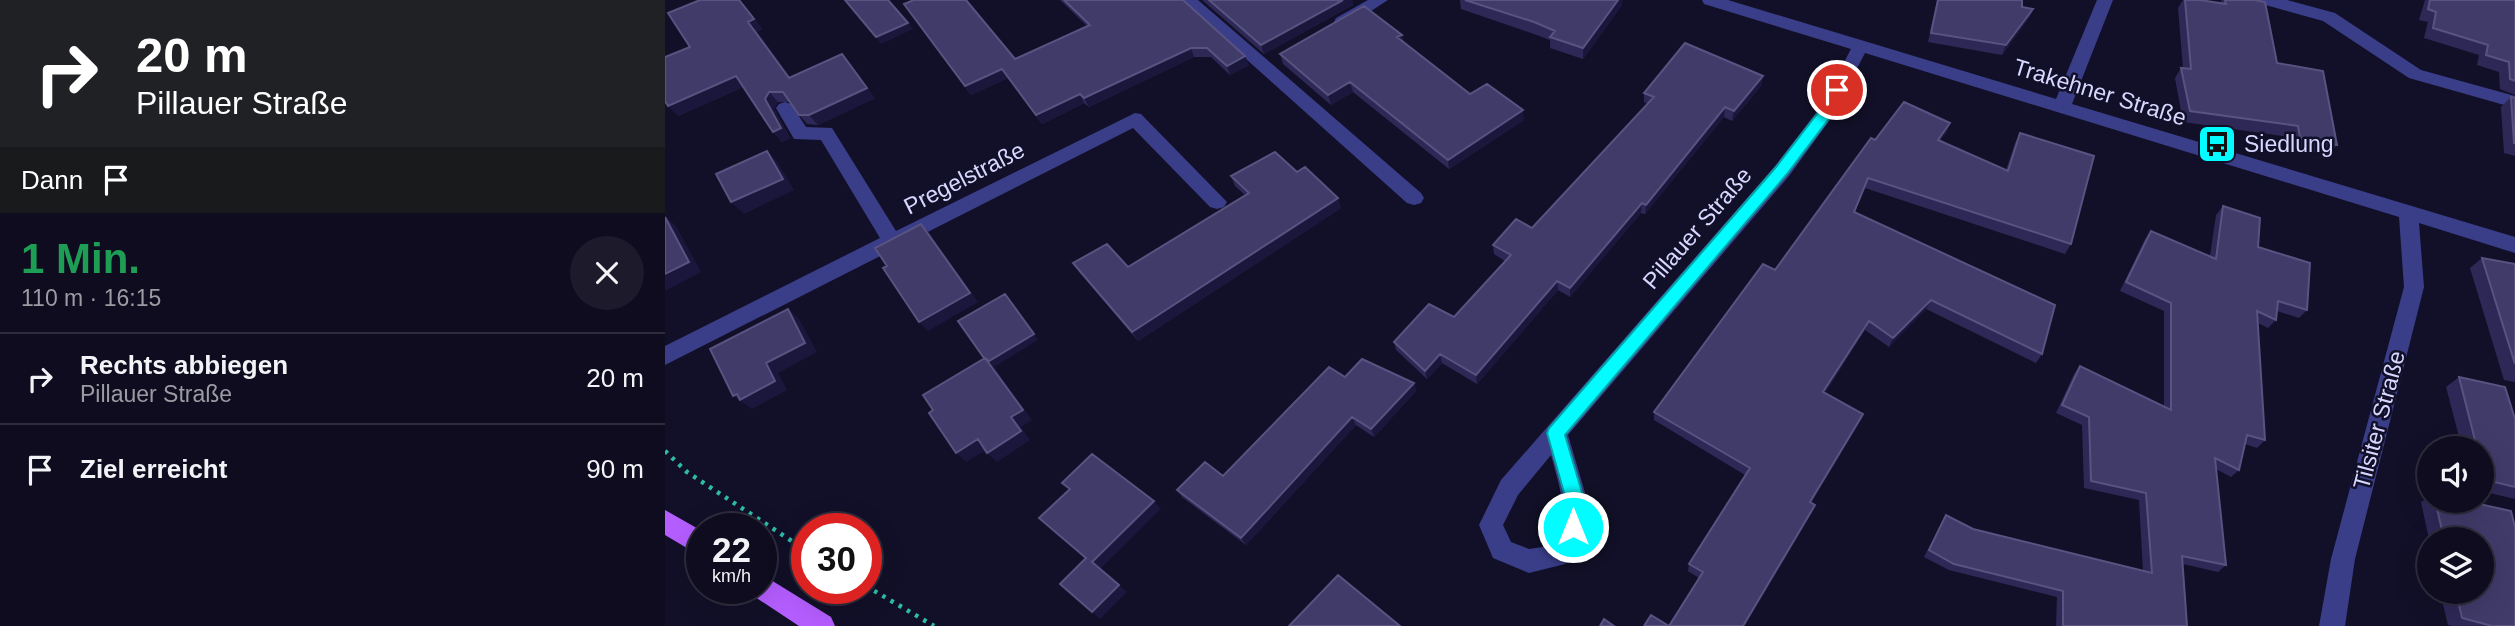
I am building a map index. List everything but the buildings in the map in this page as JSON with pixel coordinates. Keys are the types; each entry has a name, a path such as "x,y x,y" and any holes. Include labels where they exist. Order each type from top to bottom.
{"main road":[{"path":"665,521 686,535"},
{"path":"777,596 822,626"}],"street":[{"path":"1188,0 1269,62 1414,198"},
{"path":"1332,27 1380,0"},
{"name":"Trakehner Straße","path":"1710,0 2515,245"},
{"path":"2062,106 2105,0"},
{"path":"2267,0 2329,17 2415,75 2515,102"},
{"name":"Pillauer Straße","path":"1556,433 1574,496 1573,527 1556,556 1529,561 1502,550 1491,525 1496,506 1556,433 1781,171 1826,112 1861,45"},
{"path":"785,108 801,134 826,133 893,241"},
{"name":"Pregelstraße","path":"665,356 1135,118 1217,202"},
{"name":"Tilsiter Straße","path":"2332,626 2343,559 2414,287 2408,213"}],"path":[{"path":"665,451 687,472 791,540"},
{"path":"882,595 934,626"}],"place":[{"name":"Siedlung","path":"2217,144"}],"route":[{"path":"1573,527 1574,496 1556,433 1781,171 1826,112 1837,90"}]}
